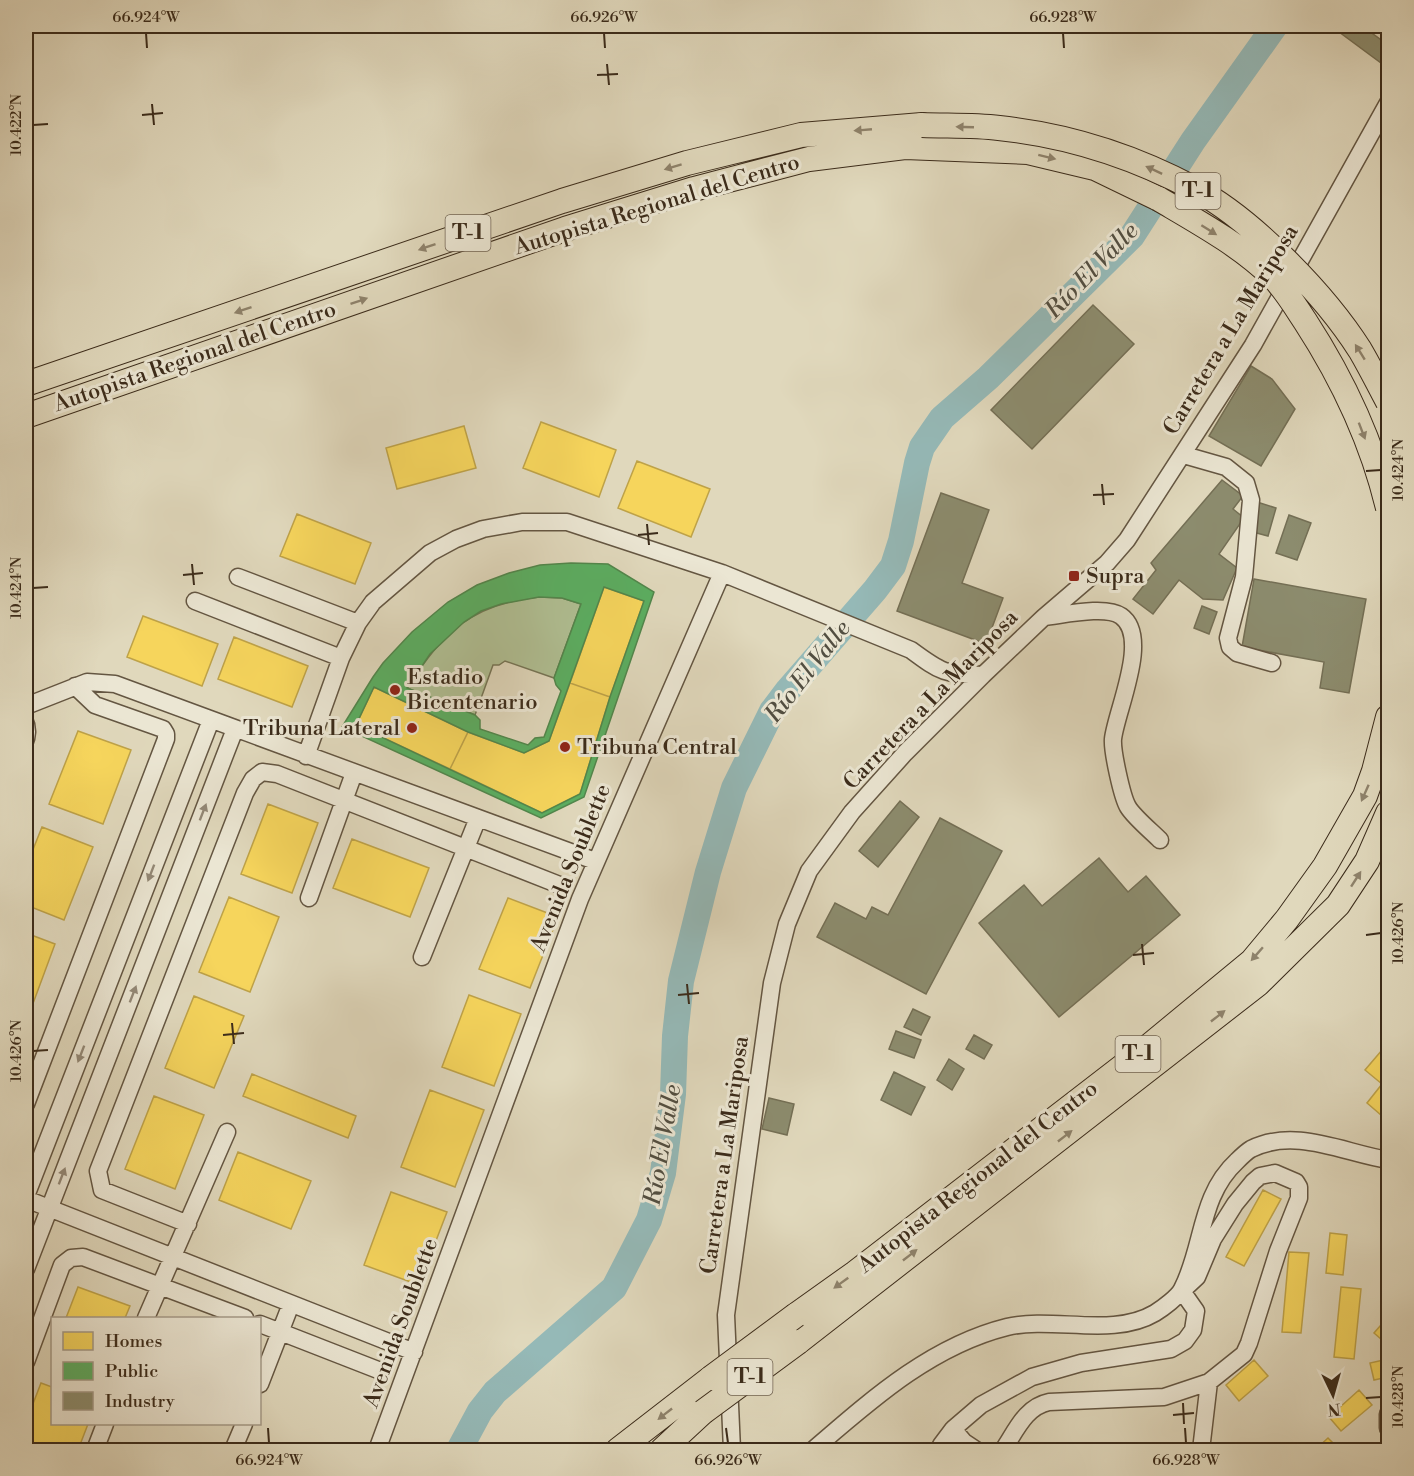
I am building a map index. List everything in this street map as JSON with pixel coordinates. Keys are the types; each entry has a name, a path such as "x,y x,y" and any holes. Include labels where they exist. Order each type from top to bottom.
{"highway":[{"path":"903,147 921,125"},
{"name":"Autopista Regional del Centro","path":"26,384 562,201 687,163 801,135 921,125 1000,128 1077,142 1137,162 1195,189 1226,209 1278,253 1317,295 1359,350 1389,402"},
{"name":"Autopista Regional del Centro","path":"26,416 565,229 694,189 809,159 903,147 1028,152 1095,168 1159,199 1218,235 1259,264 1274,278 1287,293 1341,381 1383,486 1389,508"},
{"name":"Autopista Regional del Centro","path":"618,1450 1149,1046 1252,961 1287,919 1325,866 1365,796 1389,717"},
{"name":"Autopista Regional del Centro","path":"662,1450 703,1412 798,1342 1258,984 1338,905 1367,861 1389,813"}],"street":[{"name":"Carretera a La Mariposa","path":"732,1450 726,1315 772,983 786,924 809,871 852,812 904,753 1044,617 1107,563 1128,540 1253,345 1389,102"},
{"path":"1184,455 1226,467 1246,483 1251,500 1244,577 1228,639 1230,647 1237,652 1272,663"},
{"path":"306,756 341,658 358,623 373,602 430,553 456,538 483,529 522,522 567,522 722,573 911,650 937,669 951,674 983,675"},
{"name":"Avenida Soublette","path":"377,1450 595,861 722,573"},
{"path":"238,577 358,623"},
{"path":"195,601 341,658"},
{"path":"1044,617 1107,610 1122,616 1129,626 1134,641 1113,741 1117,768 1128,807 1160,840"},
{"path":"26,706 87,682 115,684 595,861"},
{"path":"26,1104 166,739 163,729 95,705 75,686"},
{"path":"211,720 26,1197 50,1209 414,1353"},
{"path":"26,724 26,739"},
{"path":"26,1269 235,729"},
{"path":"188,1224 102,1190 98,1171 245,793 253,779 262,772 276,774 562,886"},
{"path":"309,898 354,773"},
{"path":"422,957 477,818"},
{"path":"146,1317 227,1132"},
{"path":"1182,1291 1208,1205 1225,1173 1250,1149 1283,1140 1310,1142 1389,1160"},
{"path":"813,1450 903,1376 951,1347 1008,1327 1063,1323 1107,1325 1137,1321 1156,1313 1197,1277 1214,1239 1235,1204 1253,1182 1260,1176 1275,1173 1296,1182 1299,1187 1299,1198 1278,1251 1244,1353 1209,1382 1164,1397 1037,1404 1028,1411 1003,1450"},
{"path":"26,1362 62,1265 71,1258 83,1257 242,1317"},
{"path":"941,1450 941,1445 953,1429 981,1405 1032,1377 1081,1363 1172,1349 1185,1341 1193,1330 1196,1311 1182,1291"},
{"path":"261,1381 291,1304"},
{"path":"261,1324 378,1370"},
{"path":"1201,1450 1209,1382"},
{"path":"1389,1414 1389,1428"},
{"path":"95,1450 105,1425"},
{"path":"233,1450 244,1425"},
{"path":"953,1429 964,1442 976,1450"}],"green space":[{"path":"539,597 562,598 581,604 554,678 505,661 499,665 493,665 475,715 407,688 433,652 461,624 494,606"}],"building: Homes":[{"path":"541,422 616,450 599,497 523,468"},
{"path":"464,426 476,468 397,489 386,448"},
{"path":"637,461 710,489 691,537 618,508"},
{"path":"297,514 371,543 355,584 280,556"},
{"path":"604,587 644,601 610,697 570,683"},
{"path":"143,616 218,644 202,686 127,657"},
{"path":"234,637 308,666 292,707 218,679"},
{"name":"Tribuna Central","path":"570,683 610,697 580,794 542,813 450,769 468,732 524,753 549,741"},
{"name":"Tribuna Lateral","path":"374,687 468,732 450,769 356,725"},
{"path":"78,731 131,750 103,824 49,804"},
{"path":"268,804 318,823 292,893 241,874"},
{"path":"42,827 93,847 64,920 26,905 26,867"},
{"path":"352,839 429,868 410,917 333,888"},
{"path":"229,897 279,917 250,992 199,972"},
{"path":"508,898 558,917 530,988 479,969"},
{"path":"26,933 55,944 28,1017 26,1016"},
{"path":"469,995 521,1014 494,1086 442,1067"},
{"path":"194,996 244,1016 214,1088 165,1068"},
{"path":"1388,1043 1388,1121 1367,1103 1382,1084 1365,1070"},
{"path":"252,1074 356,1116 348,1138 243,1096"},
{"path":"430,1090 484,1110 455,1187 401,1167"},
{"path":"154,1096 204,1115 175,1189 125,1169"},
{"path":"238,1152 311,1181 291,1229 219,1200"},
{"path":"1263,1190 1281,1199 1244,1266 1226,1257"},
{"path":"391,1192 447,1212 419,1285 364,1265"},
{"path":"1330,1233 1347,1235 1343,1275 1326,1273"},
{"path":"1289,1252 1309,1253 1301,1333 1282,1332"},
{"path":"78,1287 130,1306 125,1317 66,1317"},
{"path":"1341,1287 1361,1289 1354,1359 1334,1357"},
{"path":"1388,1317 1388,1345 1374,1333"},
{"path":"1388,1359 1388,1377 1374,1380 1370,1363"},
{"path":"1254,1360 1268,1376 1239,1401 1226,1385"},
{"path":"41,1383 51,1387 51,1425 88,1425 78,1450 26,1450 26,1422"},
{"path":"1359,1390 1372,1405 1341,1431 1329,1417"},
{"path":"1328,1438 1340,1450 1315,1450"}],"building: Public":[{"name":"Estadio Bicentenario","path":"608,564 654,592 584,797 541,818 342,727 383,663 412,632 448,602 477,585 540,565","holes":["604,587 644,601 610,697 580,794 542,813 356,725 374,687 468,732 524,753 549,741","539,597 562,598 581,604 554,678 561,691 544,737 535,738 528,745 480,729 480,720 475,715 407,688 430,654 464,622 481,611 501,604"]}],"building: Industry":[{"path":"1331,26 1362,26 1388,45 1388,54 1381,63"},
{"path":"1093,305 1134,344 1032,449 991,410"},
{"path":"1251,366 1272,379 1295,409 1261,466 1209,436"},
{"path":"1222,480 1243,496 1233,509 1244,518 1219,554 1237,568 1223,600 1203,599 1179,580 1153,614 1133,599 1156,570 1151,563"},
{"path":"941,493 989,510 962,583 1003,598 986,644 897,611"},
{"path":"1257,502 1276,508 1268,536 1249,531"},
{"path":"1289,515 1311,523 1297,560 1276,553"},
{"path":"1254,579 1366,599 1349,693 1320,688 1324,662 1242,647"},
{"path":"1202,606 1217,612 1209,634 1194,628"},
{"path":"900,801 919,817 878,867 859,851"},
{"path":"940,818 1002,851 926,994 817,937 835,903 866,919 872,907 888,915"},
{"path":"1099,858 1128,892 1146,876 1180,915 1059,1017 979,923 1024,885 1042,906"},
{"path":"913,1009 930,1017 921,1035 904,1027"},
{"path":"896,1031 921,1040 914,1058 889,1049"},
{"path":"974,1035 992,1045 984,1059 966,1049"},
{"path":"949,1059 964,1069 952,1090 937,1080"},
{"path":"894,1072 925,1087 911,1115 881,1100"},
{"path":"769,1098 794,1104 787,1135 762,1129"}],"waterway":[{"name":"Río El Valle","path":"459,1450 480,1411 495,1392 614,1288 649,1220 663,1173 673,1094 675,1036 681,981 708,872 734,788 772,711 893,566 901,541 922,447 942,418 988,378 1132,236 1193,141 1275,26"}],"place":[{"name":"Supra","path":"1074,576"},
{"name":"Estadio Bicentenario","path":"395,690"},
{"name":"Tribuna Lateral","path":"412,728"},
{"name":"Tribuna Central","path":"565,747"}]}
